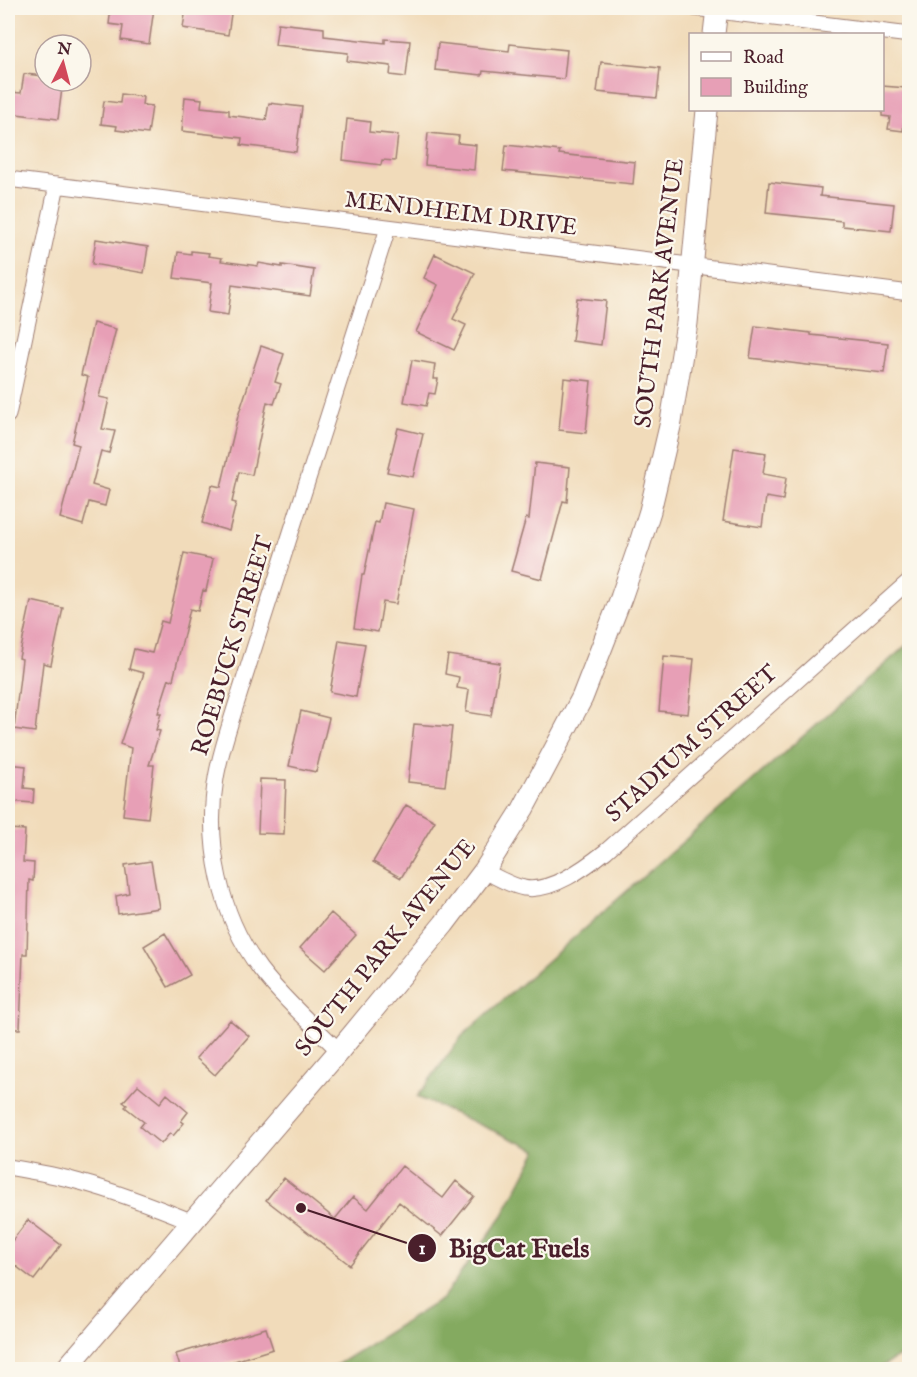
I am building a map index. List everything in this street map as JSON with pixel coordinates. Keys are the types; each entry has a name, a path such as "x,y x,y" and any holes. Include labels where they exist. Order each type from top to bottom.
{"street":[{"path":"694,8 717,9 909,35"},
{"path":"714,33 717,9"},
{"name":"SOUTH PARK AVENUE","path":"65,1370 339,1051 444,924 484,871 523,809 582,698 625,588 651,511 671,422 687,323 707,111"},
{"name":"MENDHEIM DRIVE","path":"8,179 909,293"},
{"path":"8,415 57,185"},
{"name":"ROEBUCK STREET","path":"339,1051 285,999 259,967 240,936 228,909 217,866 212,832 213,805 216,777 235,708 388,228"},
{"name":"STADIUM STREET","path":"484,871 524,888 536,888 547,886 583,869 909,580"},
{"path":"8,1167 82,1182 193,1222"}],"green space":[{"path":"909,643 909,1351 875,1370 330,1369 442,1299 503,1215 537,1150 417,1097 462,1036"}],"building":[{"path":"111,8 154,8 149,44 121,40 123,26 109,24"},
{"path":"186,8 231,14 228,35 183,28"},
{"path":"278,23 324,28 324,36 385,43 385,39 410,41 406,77 390,75 391,66 347,61 348,53 275,45"},
{"path":"438,43 509,51 510,44 567,50 564,79 483,71 482,75 435,70"},
{"path":"601,62 660,68 657,98 597,92"},
{"path":"24,74 33,75 33,93 61,93 58,119 8,113 10,92 21,93"},
{"path":"884,86 907,88 903,131 888,129 890,117 882,116"},
{"path":"121,94 143,97 142,105 152,106 148,134 116,130 117,126 101,124 104,101 120,103"},
{"path":"185,97 202,99 201,107 229,110 229,115 266,120 269,103 302,107 296,152 241,145 242,138 182,131"},
{"path":"347,119 370,122 369,132 398,135 395,161 382,160 381,165 343,160"},
{"path":"428,133 459,136 458,143 476,145 474,170 425,165"},
{"path":"506,145 560,151 559,154 635,162 633,184 503,171"},
{"path":"769,182 821,188 820,196 894,204 891,231 842,226 842,221 766,213"},
{"path":"96,239 148,247 144,273 92,264"},
{"path":"191,251 209,253 208,256 222,258 221,261 258,266 259,263 282,267 282,265 314,270 310,296 232,285 228,315 208,312 212,283 174,278 178,252 191,254"},
{"path":"435,254 475,273 453,319 466,325 454,350 416,332 438,285 424,278"},
{"path":"577,298 606,301 601,345 572,341"},
{"path":"93,323 116,329 99,397 109,399 102,429 115,431 109,453 101,451 92,485 109,490 105,506 89,502 83,525 60,518 79,445 72,443 88,377 81,375"},
{"path":"755,326 811,333 811,335 888,343 884,373 750,358"},
{"path":"261,346 284,354 275,382 281,384 274,404 267,402 252,475 239,472 232,502 236,503 229,531 202,523 212,485 221,487 238,416"},
{"path":"412,360 435,364 433,379 438,379 435,394 429,393 426,406 404,402"},
{"path":"564,378 591,381 586,433 559,430"},
{"path":"398,428 423,434 413,477 387,472"},
{"path":"734,448 766,453 763,474 786,478 783,500 766,497 762,527 723,521"},
{"path":"535,463 570,467 567,502 563,501 542,579 511,571 526,518 529,519"},
{"path":"383,503 414,509 396,604 383,602 378,632 354,628 362,575 364,575 375,522 379,523"},
{"path":"184,553 213,559 206,591 203,590 198,611 190,609 173,680 169,679 158,713 161,713 156,730 160,731 149,765 154,765 148,818 123,815 131,748 120,744 144,673 129,669 134,649 152,653 161,621 168,623"},
{"path":"31,601 63,608 51,665 43,663 35,732 14,729 22,659 19,658"},
{"path":"339,640 365,644 356,697 330,692"},
{"path":"448,655 500,663 491,716 466,712 469,690 457,688 459,677 445,674"},
{"path":"664,656 694,659 688,714 659,711"},
{"path":"301,711 329,718 316,772 289,766"},
{"path":"414,724 452,727 445,786 408,782"},
{"path":"8,764 26,766 24,788 34,789 33,803 8,801"},
{"path":"260,779 286,780 284,834 258,833"},
{"path":"406,805 435,821 401,878 373,862"},
{"path":"8,829 25,830 23,862 34,863 33,881 29,880 27,954 23,954 20,1029 8,1029"},
{"path":"151,861 159,908 118,914 116,896 129,893 125,865"},
{"path":"331,913 356,935 325,970 300,948"},
{"path":"165,933 190,975 168,987 144,946"},
{"path":"230,1020 249,1036 215,1075 196,1058"},
{"path":"138,1085 160,1103 167,1094 188,1112 181,1121 184,1123 173,1136 170,1133 161,1144 140,1127 144,1122 125,1107 127,1105 123,1102"},
{"path":"402,1166 443,1198 456,1181 474,1196 442,1236 399,1202 350,1265 266,1200 284,1178 335,1219 353,1197 368,1209"},
{"path":"28,1220 61,1245 34,1280 8,1260 8,1246"},
{"path":"266,1328 273,1349 206,1370 181,1370 176,1354"}],"place":[{"name":"BigCat Fuels","path":"301,1208"}]}
